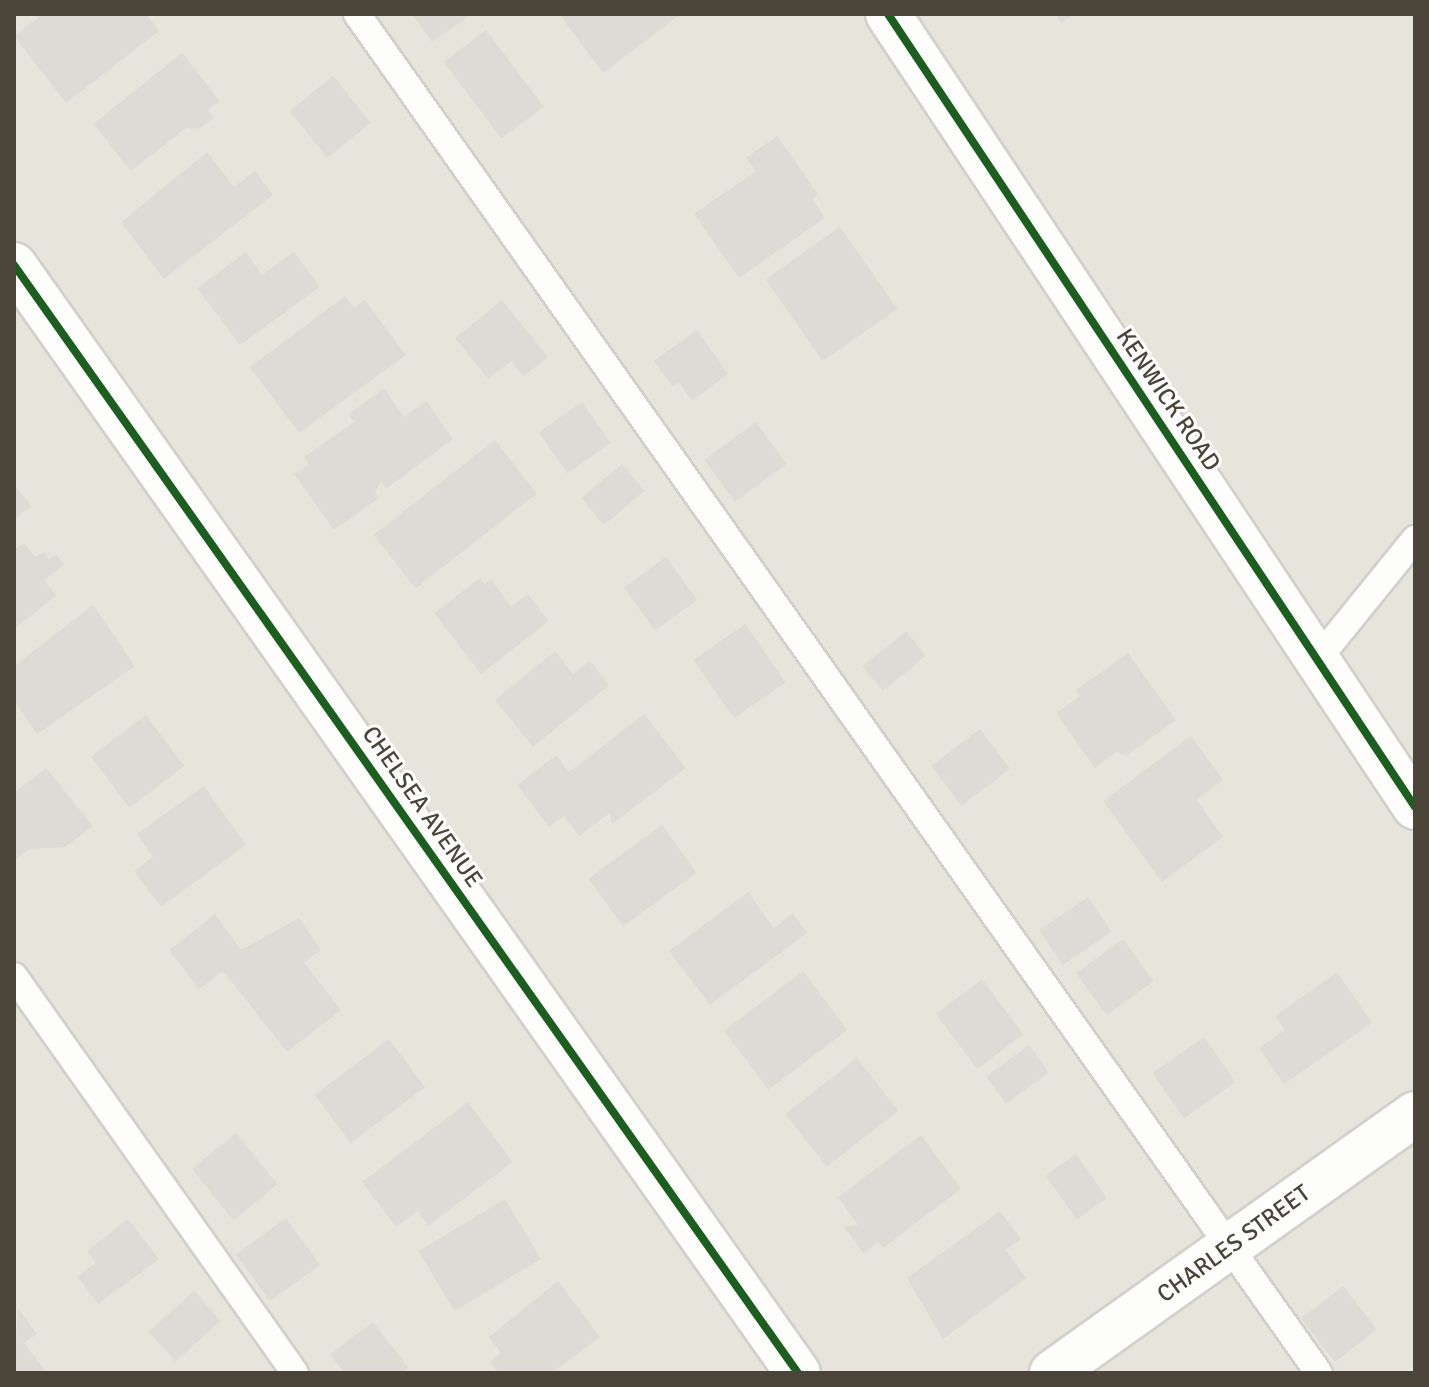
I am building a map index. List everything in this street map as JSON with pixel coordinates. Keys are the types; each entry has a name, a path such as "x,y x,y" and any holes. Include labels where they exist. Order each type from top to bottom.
{"street":[{"name":"KENWICK ROAD","path":"888,14 1415,807"},
{"name":"CHELSEA AVENUE","path":"14,265 798,1373"},
{"name":"CHARLES STREET","path":"1052,1373 1415,1114"}],"lane":[{"path":"357,14 1319,1373"},
{"path":"1317,660 1415,539"},
{"path":"14,976 295,1373"}],"shaded area":[{"path":"14,14 1415,14 1415,1373 14,1373"}],"building":[{"path":"43,14 146,14 159,31 66,103 14,36"},
{"path":"412,14 472,14 432,42"},
{"path":"559,14 681,14 603,73"},
{"path":"1055,14 1074,14 1061,23"},
{"path":"486,30 544,107 501,139 444,62"},
{"path":"182,53 220,101 208,110 214,118 198,129 186,128 131,171 93,124"},
{"path":"333,76 371,123 327,158 289,111"},
{"path":"777,136 818,194 812,199 825,218 739,278 694,214 756,171 746,158"},
{"path":"207,152 234,187 255,171 273,195 164,279 121,222"},
{"path":"840,227 897,309 823,361 765,279"},
{"path":"246,252 262,275 294,252 320,287 240,345 197,288"},
{"path":"345,296 354,308 365,300 406,355 299,433 250,367"},
{"path":"502,300 548,357 524,376 511,361 488,379 455,338"},
{"path":"697,330 728,374 692,401 679,382 672,386 654,361"},
{"path":"384,388 404,417 426,401 453,439 386,489 381,481 375,493 379,498 334,530 294,474 309,465 304,457 354,422 349,414"},
{"path":"582,402 611,443 567,473 539,432"},
{"path":"756,422 787,464 735,502 704,460"},
{"path":"495,440 537,494 416,588 374,535"},
{"path":"622,464 644,491 604,525 581,498"},
{"path":"14,484 31,506 14,520"},
{"path":"24,543 35,557 44,552 49,559 56,554 64,565 44,580 56,596 14,629 14,550"},
{"path":"666,557 697,600 655,630 624,588"},
{"path":"480,578 485,584 491,580 511,606 528,594 549,621 481,674 434,613"},
{"path":"93,605 135,666 37,734 14,701 14,666"},
{"path":"745,624 786,682 734,718 693,660"},
{"path":"906,631 926,656 883,691 862,666"},
{"path":"555,651 573,674 590,661 609,685 533,747 495,700"},
{"path":"1128,653 1176,720 1126,756 1116,752 1095,768 1056,713 1080,696 1076,690"},
{"path":"644,714 686,768 612,824 610,813 579,836 564,816 549,827 517,785 556,755 569,772"},
{"path":"146,715 185,766 129,808 91,757"},
{"path":"980,729 1010,769 961,806 931,766"},
{"path":"1191,736 1223,780 1197,800 1223,837 1162,882 1103,801"},
{"path":"46,768 93,826 65,847 29,849 14,861 14,793"},
{"path":"204,786 246,845 161,907 134,871 153,857 137,834"},
{"path":"662,825 697,873 623,926 588,878"},
{"path":"748,892 774,928 793,913 807,933 710,1005 669,951"},
{"path":"1088,897 1111,932 1063,965 1039,930"},
{"path":"215,914 241,950 299,918 321,950 304,963 341,1010 287,1052 223,971 199,989 169,950"},
{"path":"1123,939 1154,981 1107,1015 1076,973"},
{"path":"803,971 848,1030 768,1090 724,1031"},
{"path":"1337,972 1372,1023 1284,1084 1259,1048 1285,1030 1275,1016"},
{"path":"982,979 1024,1034 977,1069 936,1014"},
{"path":"1204,1037 1236,1082 1184,1118 1152,1073"},
{"path":"389,1039 425,1087 351,1143 315,1095"},
{"path":"1029,1045 1049,1073 1006,1104 986,1076"},
{"path":"857,1058 898,1111 827,1167 785,1114"},
{"path":"468,1102 513,1162 428,1226 418,1211 396,1227 362,1182"},
{"path":"236,1133 278,1184 233,1220 192,1169"},
{"path":"921,1135 961,1189 883,1248 878,1242 864,1254 844,1227 858,1225 838,1197"},
{"path":"1076,1154 1107,1198 1077,1219 1046,1175"},
{"path":"505,1199 541,1259 454,1311 418,1251"},
{"path":"1000,1211 1021,1239 1006,1250 1026,1278 943,1339 907,1278"},
{"path":"286,1218 320,1265 270,1301 236,1254"},
{"path":"128,1219 159,1259 98,1304 77,1276 96,1263 87,1251"},
{"path":"558,1281 600,1337 552,1373 498,1373 490,1362 501,1353 489,1337"},
{"path":"1343,1286 1377,1329 1335,1362 1301,1319"},
{"path":"194,1291 221,1321 175,1362 149,1332"},
{"path":"18,1308 37,1334 24,1343 47,1373 14,1373"},
{"path":"373,1322 409,1368 403,1373 344,1373 330,1354"}],"cycle path":[{"path":"888,14 1415,807"},
{"path":"14,265 798,1373"}]}
